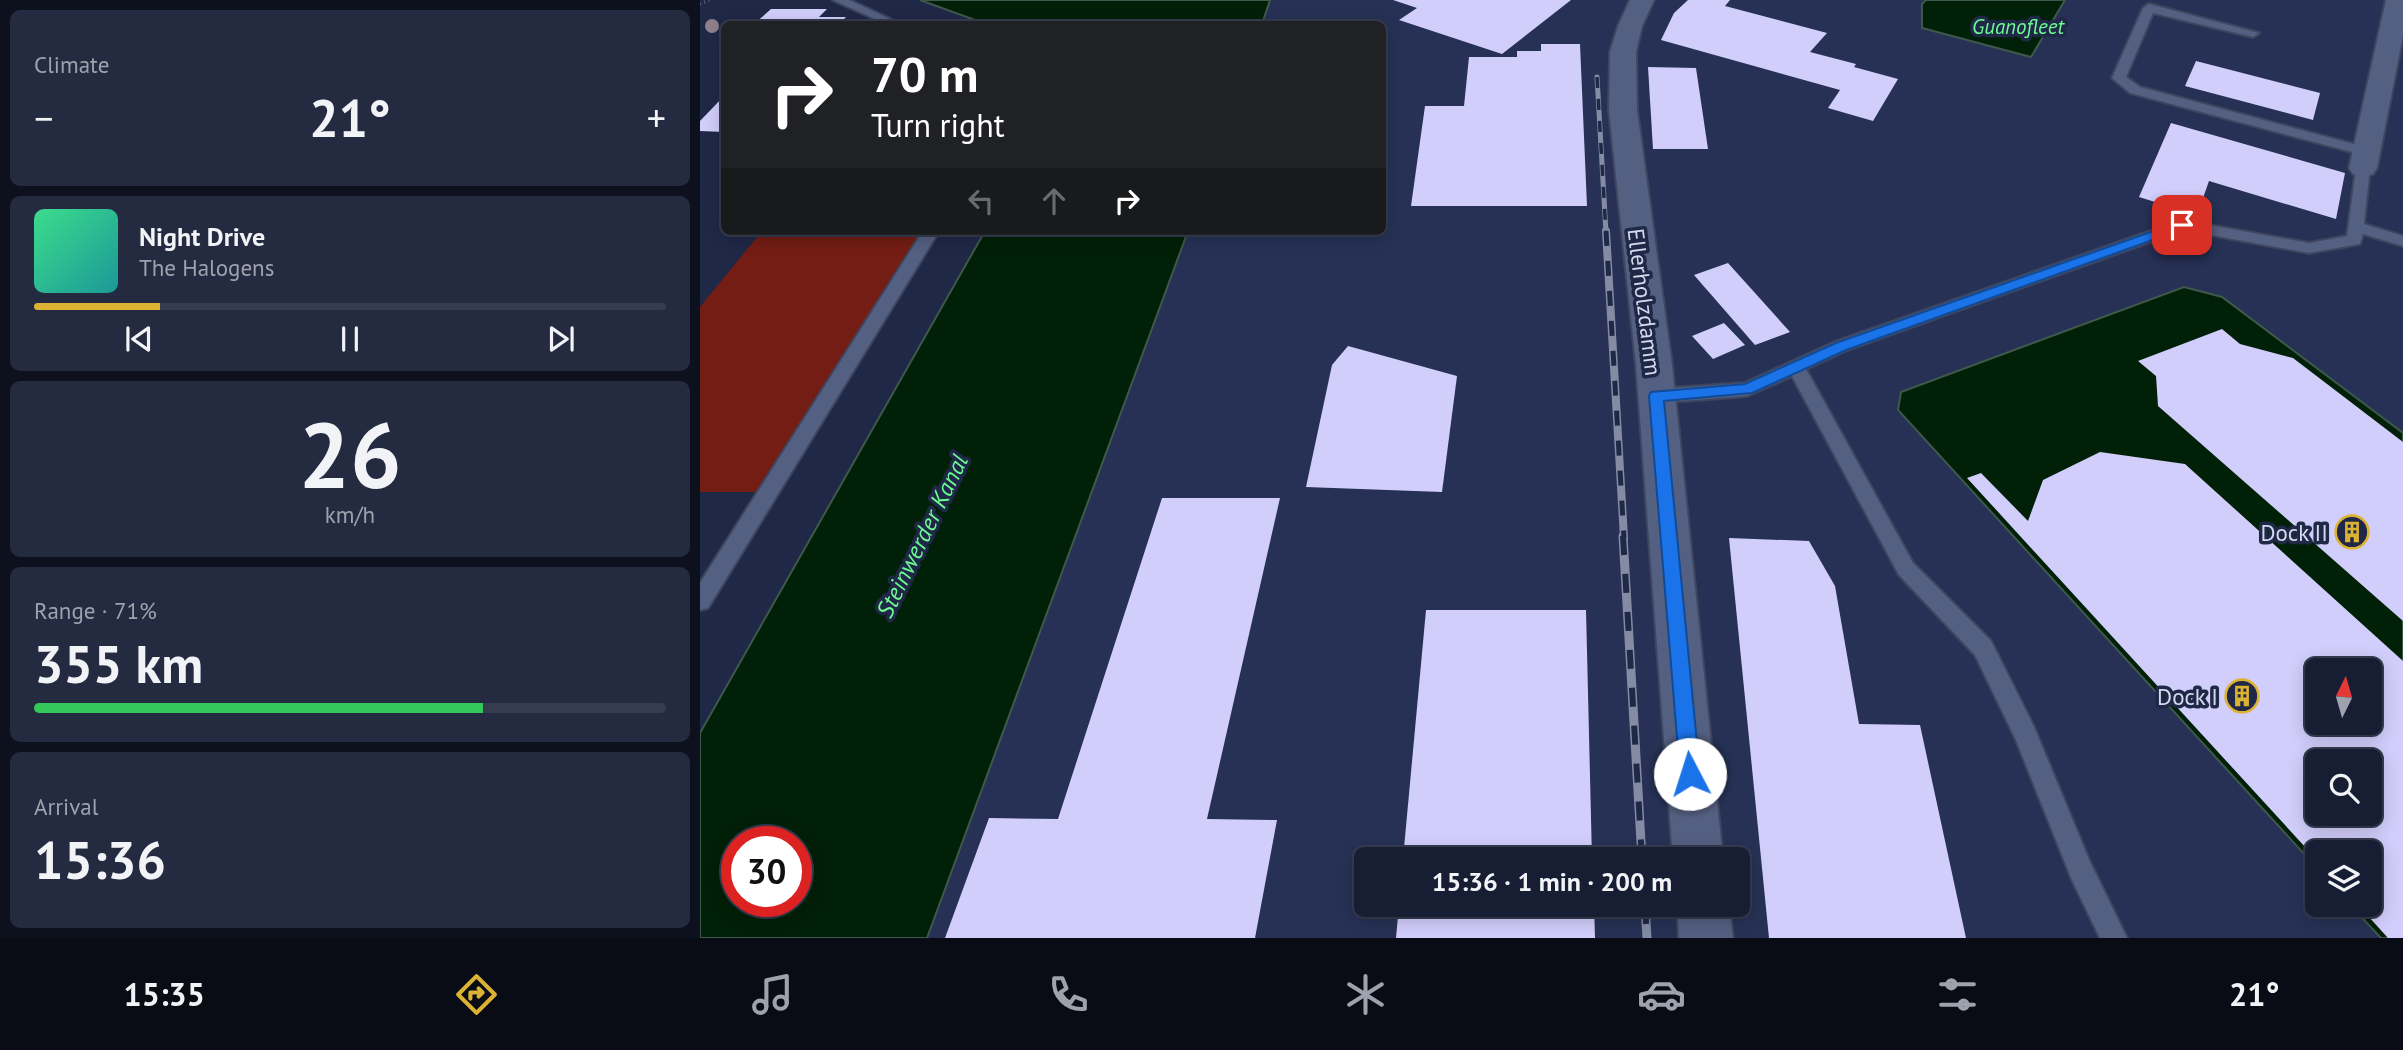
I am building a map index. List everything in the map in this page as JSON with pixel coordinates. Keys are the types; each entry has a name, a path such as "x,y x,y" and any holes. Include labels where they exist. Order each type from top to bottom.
{"street":[{"name":"Ellerholzdamm","path":"1642,0 1625,40 1622,82 1633,207 1656,396 1697,847"},
{"path":"2365,160 2398,0"},
{"path":"1704,917 1706,938"}],"lane":[{"path":"839,0 888,21"},
{"path":"1656,396 1747,389 1841,346 2182,225 2309,248 2354,240 2365,160 2135,90 2119,78 2148,8 2253,33"},
{"path":"2356,227 2403,240"},
{"path":"700,601 929,235"},
{"path":"1796,367 1906,569 1983,648 2026,735 2081,871 2114,938"}],"path":[{"path":"700,4 710,0"}],"shaded area":[{"path":"1270,0 2403,0 2403,433 2222,297 2184,287 1898,410 2305,855 2305,917 2361,917 2381,938 927,938 1187,235 1386,235 1386,21 1263,21"},
{"path":"759,235 923,235 758,492 700,492 700,307"}],"water":[{"path":"920,0 1270,0 1263,21 978,21"},
{"name":"Guanofleet","path":"1926,0 2065,0 2031,57 1922,28 1922,4"},
{"name":"Steinwerder Kanal","path":"983,235 1187,235 927,938 700,938 700,733"},
{"path":"2184,287 2222,297 2403,433 2403,938 2381,938 2361,917 2382,917 2382,840 2305,840 2305,855 1898,410 1901,392"}],"building":[{"path":"1393,0 1571,0 1502,54 1399,20 1417,8"},
{"path":"1688,0 1730,0 1725,6 1827,33 1810,52 1898,79 1873,121 1828,108 1840,90 1661,40 1674,13"},
{"path":"771,9 827,9 819,17 846,17 842,21 757,21"},
{"path":"1541,44 1580,44 1587,206 1411,206 1425,106 1464,106 1469,57 1517,57 1517,51 1541,51"},
{"path":"2196,61 2320,93 2313,120 2185,86"},
{"path":"1648,67 1696,68 1708,149 1653,149"},
{"path":"721,99 721,132 700,131 700,121"},
{"path":"2171,123 2345,173 2336,219 2209,181 2197,215 2139,197"},
{"path":"1728,263 1790,332 1755,345 1694,275"},
{"path":"1724,323 1745,345 1713,359 1692,336"},
{"name":"Dock II","path":"2222,329 2240,344 2293,358 2403,442 2403,621 2158,406 2156,376 2138,361"},
{"path":"1348,346 1457,376 1442,492 1306,487 1332,365"},
{"name":"Dock I","path":"2100,452 2185,464 2403,661 2403,938 2388,938 2369,917 2382,917 2382,840 2305,840 2305,847 1967,478 1981,473 2028,521 2043,480"},
{"path":"1162,498 1280,498 1207,819 1277,820 1255,938 945,938 989,818 1058,819"},
{"path":"1729,538 1809,541 1835,586 1859,724 1920,725 1966,938 1769,938"},
{"path":"1426,610 1586,610 1592,847 1404,847"},
{"path":"1398,917 1594,917 1595,938 1396,938"}],"railway":[{"path":"1597,77 1606,233"},
{"path":"1606,231 1624,538"},
{"path":"1623,536 1641,847"},
{"path":"1646,917 1647,938"}],"place":[{"name":"Dock II","path":"2352,532"},
{"name":"Dock I","path":"2242,696"}],"route":[{"path":"1690,774 1656,396 1747,389 1841,346 2182,225"}]}
